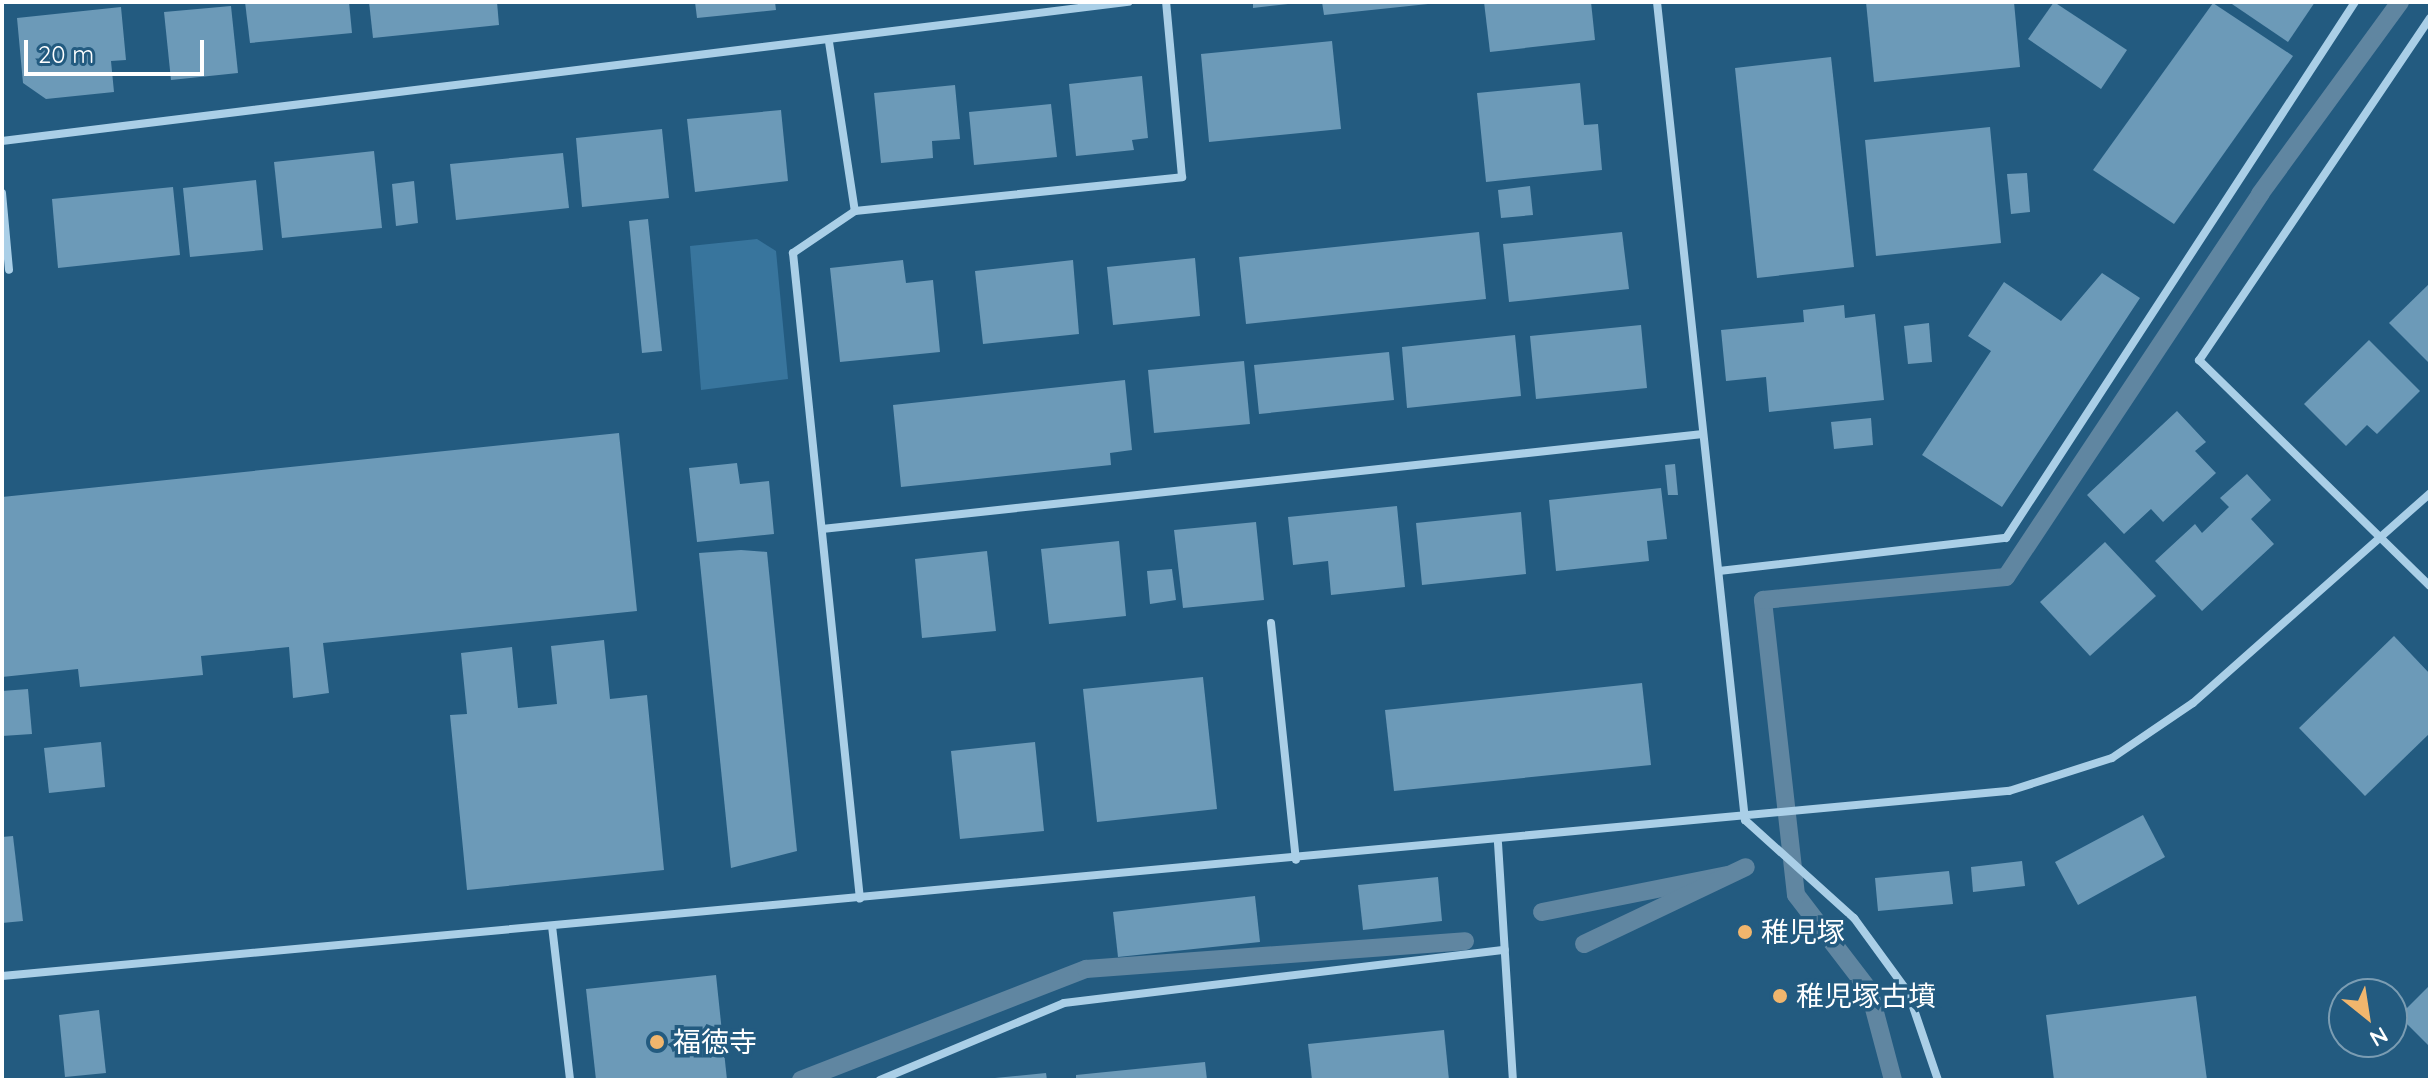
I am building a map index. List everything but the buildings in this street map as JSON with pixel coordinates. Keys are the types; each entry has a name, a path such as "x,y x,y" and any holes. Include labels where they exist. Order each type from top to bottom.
{"street":[{"path":"2,141 829,42 1128,2"},
{"path":"860,899 793,253 855,211 1182,177 1166,2"},
{"path":"1657,2 1745,820 1854,918 1908,992 1938,1080"},
{"path":"1719,571 2006,538 2355,2"},
{"path":"2430,18 2199,360 2430,586"},
{"path":"829,42 855,211"},
{"path":"2,193 9,270"},
{"path":"822,529 1703,434"},
{"path":"2,976 1498,843 2009,791 2112,758 2193,703 2430,493"},
{"path":"1271,623 1296,860"},
{"path":"1498,843 1513,1080"},
{"path":"552,926 570,1080"},
{"path":"883,1080 1064,1003 1505,950"}],"shaded area":[{"path":"757,239 776,251 788,379 701,390 690,246"}],"waterway":[{"path":"1893,1080 1869,990 1796,895 1763,600 2006,577 2260,194 2400,2"},
{"path":"1584,944 1746,867"},
{"path":"1542,912 1727,875"},
{"path":"801,1080 1086,969 1465,941"}],"place":[{"name":"稚児塚","path":"1745,932"},
{"name":"稚児塚古墳","path":"1780,996"},
{"name":"福徳寺","path":"657,1042"}]}
